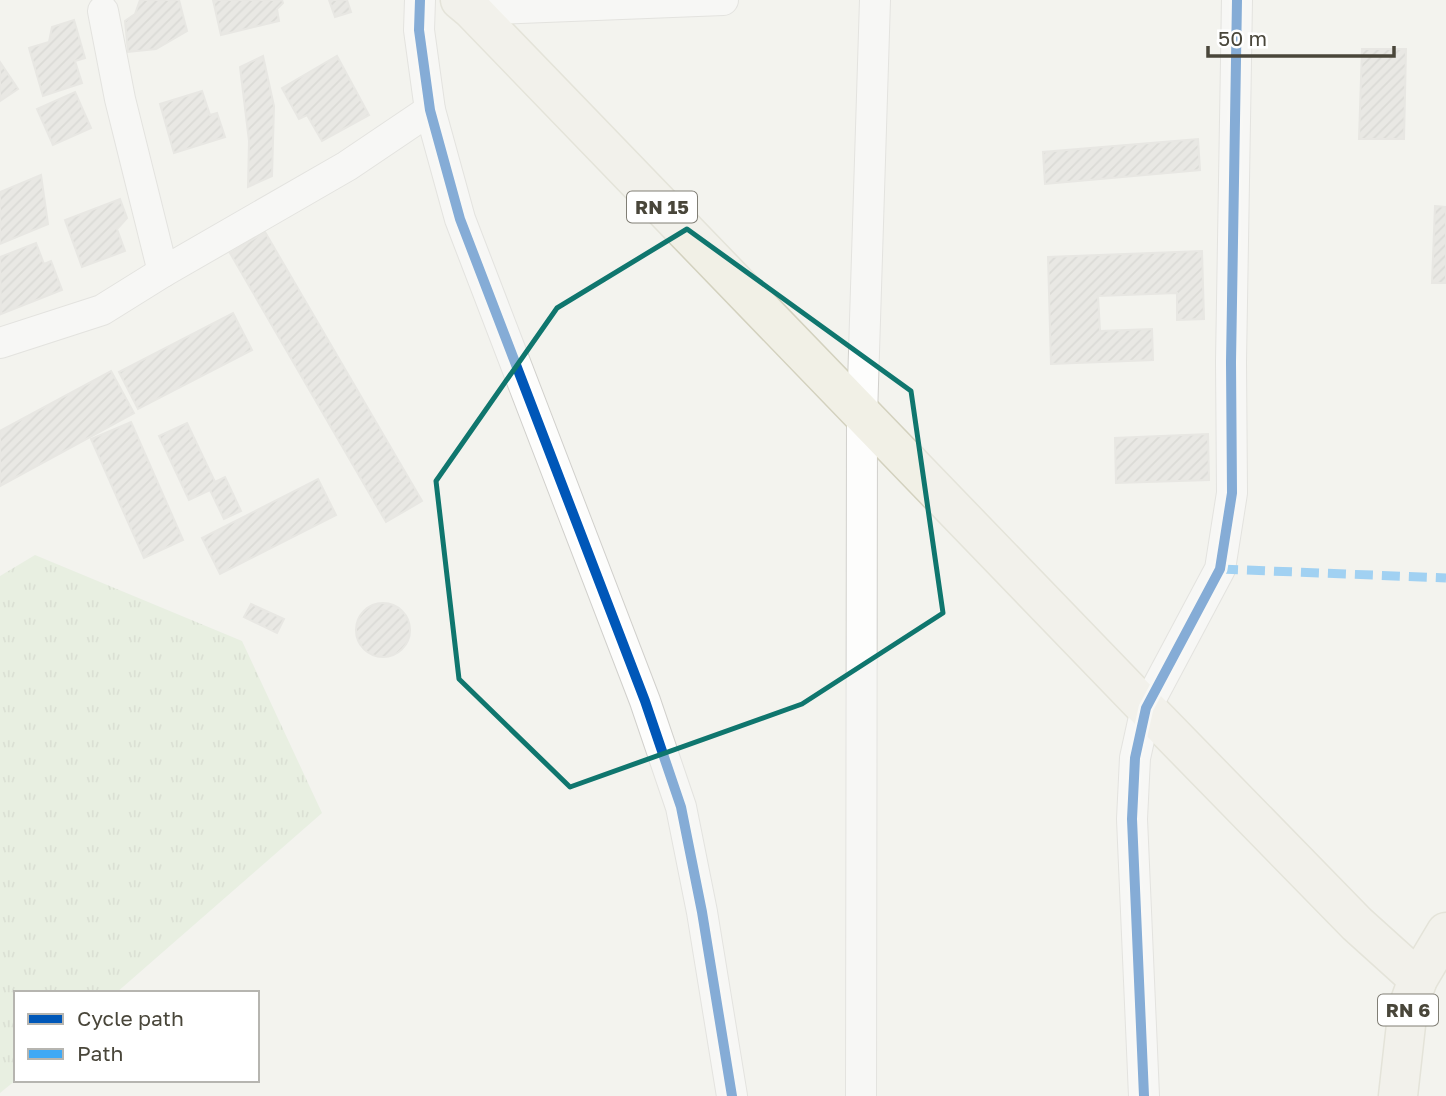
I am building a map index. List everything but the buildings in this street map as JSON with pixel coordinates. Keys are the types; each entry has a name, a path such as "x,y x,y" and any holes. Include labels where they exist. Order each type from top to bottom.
{"main road":[{"name":"RN 15","path":"466,5 1357,924 1432,979"},
{"name":"RN 6","path":"1398,1096 1408,1007 1432,979 1446,932"}],"street":[{"path":"420,0 419,30 430,110 460,219 645,701 681,807 702,912 732,1096"},
{"path":"466,5 723,0"},
{"path":"861,1096 862,416 876,0"},
{"path":"1144,1096 1132,819 1135,758 1146,708 1220,569 1232,493 1231,362 1237,0"},
{"path":"103,11 120,99 163,272"},
{"path":"0,343 102,310 347,166 430,110"}],"highlighted area":[{"path":"687,229 911,391 943,613 802,704 570,787 459,679 436,481 557,308"}],"green space":[{"path":"35,555 242,641 322,813 118,991 14,991 14,1082 0,1093 0,576"}],"marked path":[{"path":"1220,569 1446,578"}],"cycle path":[{"path":"420,0 419,30 430,110 460,219 645,701 681,807 702,912 732,1096"},
{"path":"1144,1096 1132,819 1135,758 1146,708 1220,569 1232,493 1231,362 1237,0"}]}
